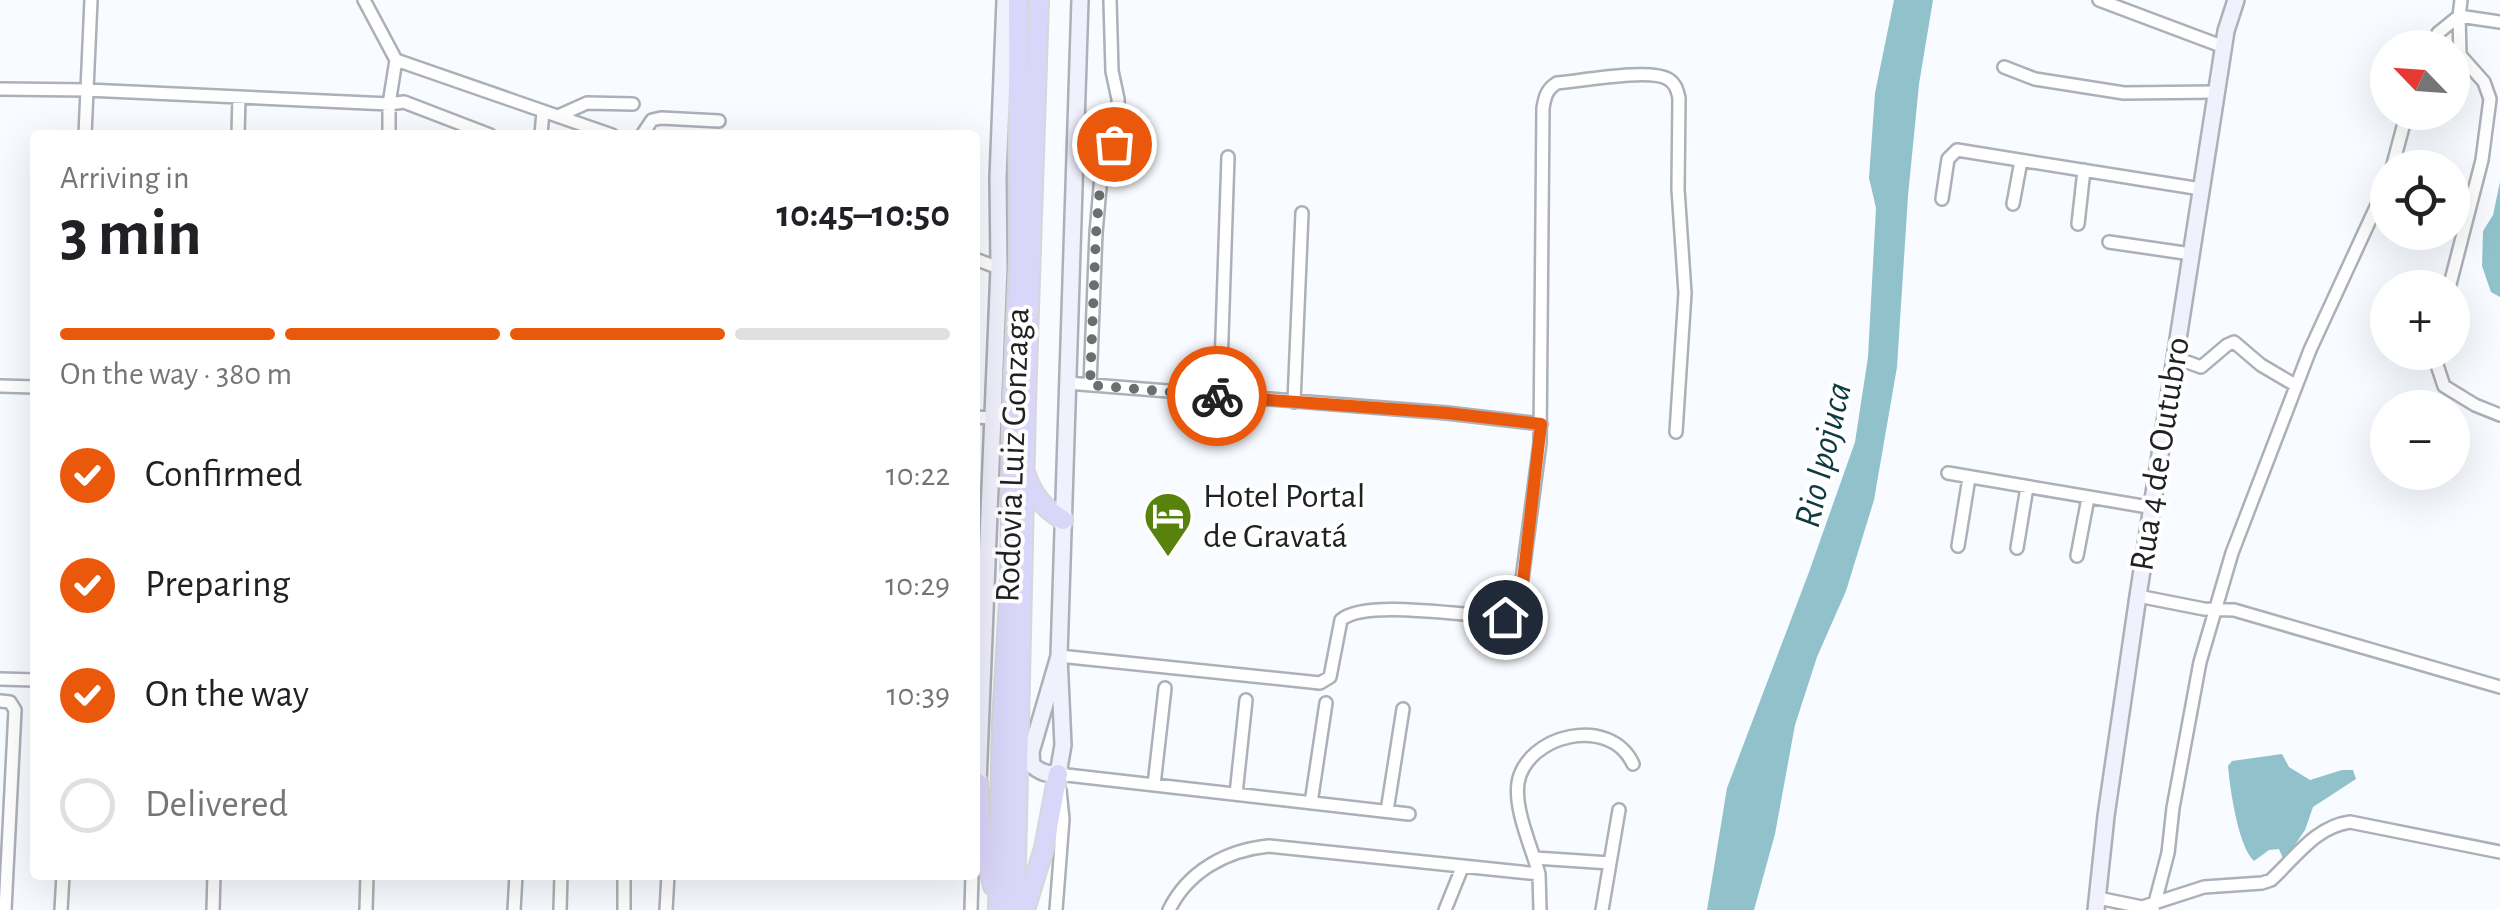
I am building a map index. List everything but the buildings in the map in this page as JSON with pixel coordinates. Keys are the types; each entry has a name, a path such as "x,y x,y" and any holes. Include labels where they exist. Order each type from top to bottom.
{"highway":[{"name":"Rodovia Luiz Gonzaga","path":"1004,907 1002,722 1019,262 1018,0"},
{"name":"Rodovia Luiz Gonzaga","path":"1004,907 1025,470 1039,0"},
{"path":"1025,470 1040,502 1063,520"},
{"path":"1025,910 1044,848 1058,778"},
{"path":"980,812 990,877 1004,907"}],"main road":[{"path":"980,667 998,268 1004,0"},
{"path":"1059,656 1031,752 1032,766 1058,778 1063,745 1059,656 1080,0"},
{"name":"Rua 4 de Outubro","path":"2097,904 2138,596 2216,92 2236,0"}],"street":[{"path":"85,130 90,0"},
{"path":"364,0 396,60 388,130"},
{"path":"1090,385 1101,176 1120,124 1112,71 1110,0"},
{"path":"2099,0 2224,47"},
{"path":"2454,270 2482,160 2490,100 2484,82 2460,54 2460,0"},
{"path":"2440,30 2458,16 2500,22"},
{"path":"396,60 598,130"},
{"path":"2004,66 2034,79 2124,93 2216,92"},
{"path":"1059,656 1320,683 1330,677 1341,620 1351,613 1394,610 1496,617 1512,616 1518,610 1541,424 1545,97 1558,83 1648,74 1670,80 1677,87 1685,293 1676,432"},
{"path":"0,89 400,102 473,130"},
{"path":"238,130 239,97"},
{"path":"558,116 587,103 633,104"},
{"path":"541,130 543,111"},
{"path":"645,130 652,120 660,118 719,121"},
{"path":"1942,199 1948,159 1957,150 2202,189"},
{"path":"1220,396 1228,157"},
{"path":"2013,204 2021,161"},
{"path":"2078,224 2084,170"},
{"path":"1294,402 1302,214"},
{"path":"2154,907 2170,843 2200,662 2214,608 2295,385 2370,221"},
{"path":"2109,242 2191,254"},
{"path":"980,261 998,268"},
{"path":"2176,358 2201,367 2234,342 2260,366 2295,385"},
{"path":"2439,370 2444,386 2500,415"},
{"path":"1067,383 1541,424"},
{"path":"0,386 30,386"},
{"path":"980,417 992,418"},
{"path":"1948,473 2154,508"},
{"path":"1958,546 1969,478"},
{"path":"2017,548 2027,487"},
{"path":"2078,556 2088,498"},
{"path":"2138,596 2204,609 2234,610 2500,688"},
{"path":"0,679 30,680"},
{"path":"1154,785 1166,688"},
{"path":"1236,794 1246,700"},
{"path":"0,701 10,702 16,710 5,910"},
{"path":"1311,803 1326,703"},
{"path":"1387,812 1403,709"},
{"path":"1540,910 1540,874 1518,805 1518,783 1524,767 1548,745 1590,734 1611,739 1622,747 1632,764"},
{"path":"1056,910 1063,819 1058,778 1409,814"},
{"path":"1602,910 1619,810"},
{"path":"2097,904 2154,907 2204,887 2267,882 2322,831 2350,822 2500,852"},
{"path":"1168,910 1185,885 1206,867 1250,848 1269,846 1540,874"},
{"path":"1535,858 1610,863"},
{"path":"1444,910 1462,868"},
{"path":"62,910 63,880"},
{"path":"212,910 214,880"},
{"path":"366,910 367,880"},
{"path":"514,910 516,880"},
{"path":"560,910 561,880"},
{"path":"624,880 624,910"},
{"path":"666,910 668,880"},
{"path":"971,910 972,880"}],"water":[{"name":"Rio Ipojuca","path":"1894,0 1933,0 1919,84 1908,196 1897,367 1874,500 1846,591 1817,657 1795,725 1775,834 1754,910 1707,910 1727,788 1855,442 1868,357 1876,208 1869,178 1875,93"},
{"path":"2500,182 2500,297 2491,292 2482,266 2483,231 2493,215"},
{"path":"2282,754 2289,767 2310,780 2342,770 2353,770 2356,779 2313,807 2305,830 2284,861 2279,849 2269,850 2254,861 2239,830 2228,766 2232,761"}],"way so far":[{"path":"1114,144 1101,176 1090,385 1217,396"}],"place":[{"name":"Hotel Portal de Gravatá","path":"1168,558"}],"route":[{"path":"1217,396 1541,424 1521,598 1518,610 1505,617"}]}
